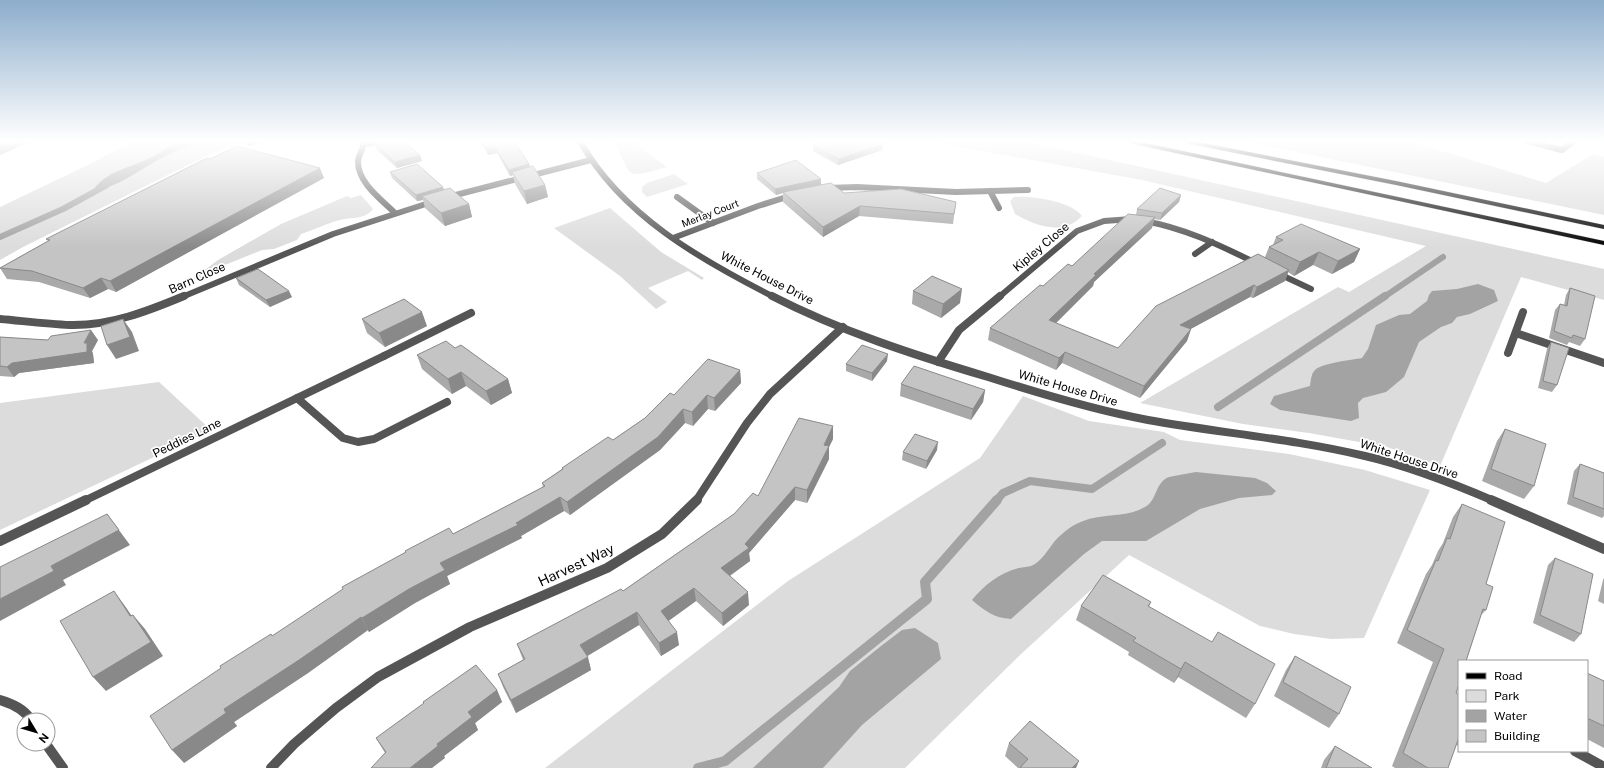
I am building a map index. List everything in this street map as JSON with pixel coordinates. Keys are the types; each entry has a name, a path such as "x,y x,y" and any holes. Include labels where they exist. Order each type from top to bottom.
{"main road":[{"path":"1299,177 1604,243"},
{"path":"1366,177 1604,227"}],"street":[{"path":"363,177 368,185 395,213"},
{"name":"Barn Close","path":"0,319 70,325 111,321 144,312 300,246 351,227 523,177"},
{"name":"White House Drive","path":"603,177 612,188 643,216 718,268 764,293 843,327 938,362 1115,414 1191,427 1286,439 1379,459 1446,481 1604,549"},
{"path":"821,189 852,187 956,192 1028,190"},
{"path":"990,191 999,208"},
{"name":"Merlay Court","path":"673,238 758,206 802,193"},
{"path":"678,197 713,223"},
{"name":"Kipley Close","path":"938,362 959,330 1077,231 1088,225 1120,219 1151,221 1212,242 1311,289"},
{"path":"1195,254 1212,242"},
{"path":"1508,353 1523,312"},
{"name":"Peddies Lane","path":"0,541 471,313"},
{"name":"Harvest Way","path":"270,768 294,744 336,708 378,677 470,627 607,568 662,534 697,500 747,424 770,394 843,327"},
{"path":"1516,333 1604,362"},
{"path":"297,398 343,438 351,442 374,439 447,402"},
{"path":"0,700 10,703 25,712"},
{"path":"52,752 63,768"},
{"path":"1577,752 1604,766"}],"green space":[{"path":"63,177 164,177 0,260 0,207"},
{"path":"665,177 678,177 688,184 647,197 642,192 642,187 647,183"},
{"path":"1125,177 1186,177 1604,269 1604,300 1521,277 1440,466 1387,447 1309,433 1243,424 1140,403 1338,287 1349,292 1426,246"},
{"path":"1418,177 1526,177 1546,183 1556,177 1604,177 1604,215"},
{"path":"361,195 373,209 362,217 330,223 301,234 297,240 274,249 262,250 220,267 215,274 198,281 194,278 218,260 281,224 347,196 351,198"},
{"path":"1014,197 1030,197 1050,200 1069,206 1082,216 1066,226 1049,227 1040,225 1015,214 1010,201"},
{"path":"610,208 661,252 704,278 702,280 688,271 648,288 667,302 656,309 620,276 554,228"},
{"path":"159,382 211,430 0,530 0,403"},
{"path":"1023,396 1089,421 1164,432 1180,440 1289,454 1365,470 1430,490 1364,638 1331,639 1294,634 1260,626 1129,555 1020,655 905,768 545,768 788,581 980,458"}],"water":[{"path":"129,177 119,183 94,189 105,178"},
{"path":"1478,284 1494,290 1498,301 1470,314 1457,317 1452,323 1441,327 1419,342 1404,377 1386,392 1363,398 1358,403 1359,418 1351,421 1280,410 1270,404 1274,396 1310,386 1313,372 1320,367 1331,363 1362,358 1368,349 1376,325 1399,315 1410,314 1427,301 1432,291 1457,289"},
{"path":"1196,472 1255,478 1267,483 1276,491 1272,495 1239,498 1200,509 1146,541 1102,541 1084,554 1011,619 990,613 972,600 987,584 999,576 1012,570 1031,566 1038,562 1057,538 1073,526 1094,518 1130,513 1145,507 1152,500 1158,487 1164,479"},
{"path":"915,628 938,643 941,659 862,725 823,768 753,768 839,687 850,671 902,630"}],"building":[{"path":"170,177 304,177 110,281 101,278 83,288 32,271 0,268 50,240 46,239"},
{"path":"395,177 432,177 443,187 416,195"},
{"path":"515,177 540,177 545,185 524,191"},
{"path":"761,177 818,177 821,179 775,189"},
{"path":"831,183 844,193 901,189 956,202 954,214 860,206 823,227 783,192"},
{"path":"450,188 469,204 441,213 422,196"},
{"path":"1160,188 1181,195 1162,213 1137,209"},
{"path":"1128,214 1155,217 1094,274 1096,275 1049,320 1118,348 1156,306 1258,254 1289,270 1257,287 1254,285 1180,325 1191,329 1144,386 1065,352 1059,358 990,328 1040,285 1043,286 1068,264 1072,266"},
{"path":"1301,224 1360,249 1338,261 1319,252 1300,262 1269,247 1283,240 1276,237"},
{"path":"258,269 289,291 266,300 236,278"},
{"path":"932,276 962,289 943,304 913,291"},
{"path":"1570,288 1595,296 1585,339 1573,335 1572,338 1554,331 1560,304 1567,306"},
{"path":"404,299 422,312 379,333 362,319"},
{"path":"123,319 130,337 107,345 101,326"},
{"path":"91,330 84,343 87,343 87,352 12,363 7,367 0,366 0,337 48,340 51,336"},
{"path":"446,341 455,348 461,345 508,379 486,391 461,372 448,379 417,355"},
{"path":"1551,342 1569,348 1557,385 1543,381"},
{"path":"862,345 888,354 872,373 846,364"},
{"path":"708,359 740,370 714,398 707,395 692,412 683,409 658,437 567,502 560,497 516,523 518,525 440,563 445,570 409,589 362,618 361,617 224,709 226,713 172,750 150,716 221,668 220,666 271,634 272,636 343,589 342,587 449,528 453,534 545,486 542,483 563,469 562,468 608,437 613,440 645,418 670,393 674,395"},
{"path":"914,366 985,390 973,409 901,384"},
{"path":"799,418 833,426 824,445 829,446 807,490 795,487 745,544 749,548 721,568 748,592 722,613 694,588 661,611 677,632 659,643 637,612 580,645 588,657 511,700 498,674 525,659 517,644 621,589 623,591 734,514 753,493 758,496"},
{"path":"1505,429 1546,444 1534,486 1491,469"},
{"path":"915,434 938,442 927,461 903,452"},
{"path":"1580,464 1604,473 1604,509 1573,497"},
{"path":"1462,504 1505,522 1486,584 1493,587 1486,610 1483,609 1466,660 1458,660 1458,687 1456,693 1458,694 1458,740 1448,768 1428,768 1403,753 1444,649 1407,630 1436,560 1438,561 1447,538 1450,539"},
{"path":"107,514 119,530 51,566 54,571 0,599 0,567"},
{"path":"1555,558 1593,574 1581,634 1540,615"},
{"path":"1103,575 1151,602 1148,606 1212,642 1218,632 1275,664 1255,704 1185,662 1181,669 1133,641 1136,638 1081,606"},
{"path":"114,591 130,616 133,615 151,642 93,677 60,621"},
{"path":"1295,656 1351,687 1339,714 1283,682"},
{"path":"476,665 497,690 468,712 472,717 437,744 438,746 410,768 371,768 386,752 376,738 424,703 423,702"},
{"path":"1588,673 1604,681 1604,726 1588,718"},
{"path":"1030,721 1079,761 1072,768 1020,768 1028,759 1009,743"},
{"path":"1335,746 1372,768 1326,768"}],"waterway":[{"path":"0,237 63,209 107,185"},
{"path":"1384,297 1443,257"},
{"path":"1218,407 1385,296"},
{"path":"996,501 1003,493 1030,481 1092,489 1162,443"},
{"path":"698,768 725,761 927,599 925,582 997,500"}]}
